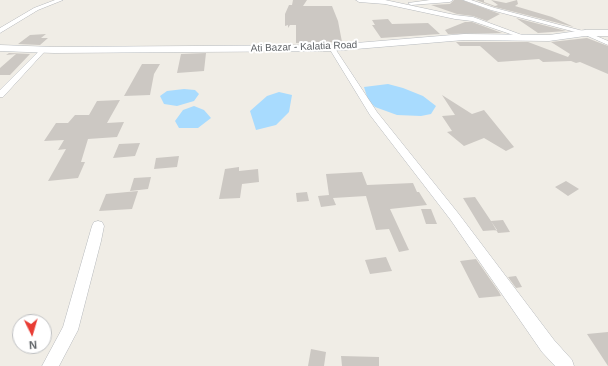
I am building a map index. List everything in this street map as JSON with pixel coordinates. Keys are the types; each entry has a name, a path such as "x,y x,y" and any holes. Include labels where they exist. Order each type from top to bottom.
{"main road":[{"name":"Ati Bazar - Kalatia Road","path":"0,48 43,50 332,48 464,37 549,38 586,33 608,32"}],"street":[{"path":"0,31 36,9 60,0"},
{"path":"359,0 423,3 450,0"},
{"path":"466,0 493,9 586,33 608,43"},
{"path":"385,2 455,17 473,19 526,38"},
{"path":"332,48 373,113 454,216 548,346 566,366"},
{"path":"0,95 43,50"},
{"path":"50,366 70,330 98,226"}],"water":[{"path":"388,84 423,96 436,106 431,114 421,116 397,115 375,107 368,100 364,87"},
{"path":"184,89 195,90 199,94 194,101 177,106 164,104 160,96 167,91"},
{"path":"279,92 292,95 289,112 276,125 256,130 250,111 267,96"},
{"path":"194,106 204,110 211,118 198,128 179,128 175,121 183,110"}],"building":[{"path":"293,0 307,0 303,6 332,6 338,21 342,42 296,43 296,25 290,25 288,28 288,25 285,26 285,14 289,5 292,5"},
{"path":"454,0 462,0 500,14 487,21 473,16 457,14 431,5 450,4"},
{"path":"476,0 484,0 484,2 495,6 498,5 491,0 506,3 517,0 518,4 515,6 552,17 574,27 495,7"},
{"path":"516,18 566,31 538,33"},
{"path":"388,19 392,24 428,23 440,34 381,38 372,25 375,25 372,20"},
{"path":"465,22 472,22 502,33 448,34 445,30"},
{"path":"46,34 41,38 48,38 40,45 18,44 30,35"},
{"path":"587,38 608,46 608,74 580,62 576,63 571,61 543,62 539,59 498,62 480,46 460,46 456,42 528,42 568,57 570,54 551,42"},
{"path":"9,53 30,54 10,75 0,75 0,68 16,54 6,55"},
{"path":"206,53 204,71 177,73 181,54"},
{"path":"142,64 160,64 154,74 150,95 124,96"},
{"path":"442,95 472,114 484,110 514,147 506,151 484,138 464,146 447,132 452,131 442,116 455,115"},
{"path":"120,100 107,123 124,122 117,137 88,139 81,162 85,162 78,178 48,181 66,149 58,150 64,140 44,141 56,123 68,123 75,115 89,115 97,101"},
{"path":"140,143 135,156 113,158 119,144"},
{"path":"179,156 177,167 154,169 156,158"},
{"path":"239,167 239,171 258,169 259,182 242,184 240,198 219,199 225,169"},
{"path":"362,172 367,185 413,183 417,192 419,192 427,205 390,209 409,250 399,252 389,229 376,230 366,196 333,198 336,205 321,207 318,196 329,195 326,174"},
{"path":"151,177 148,189 130,191 134,178"},
{"path":"566,181 579,189 568,196 555,187"},
{"path":"138,191 132,209 99,211 106,194"},
{"path":"307,192 309,201 297,202 296,193"},
{"path":"475,197 497,230 483,231 463,198"},
{"path":"421,209 431,209 437,224 426,224"},
{"path":"503,220 510,232 498,233 491,221"},
{"path":"386,257 392,271 370,274 365,260"},
{"path":"476,259 501,296 479,298 460,261"},
{"path":"516,276 522,287 516,288 508,277"},
{"path":"608,332 608,366 587,334"},
{"path":"311,349 326,352 324,366 308,366"},
{"path":"341,356 379,357 379,366 342,366"}]}
